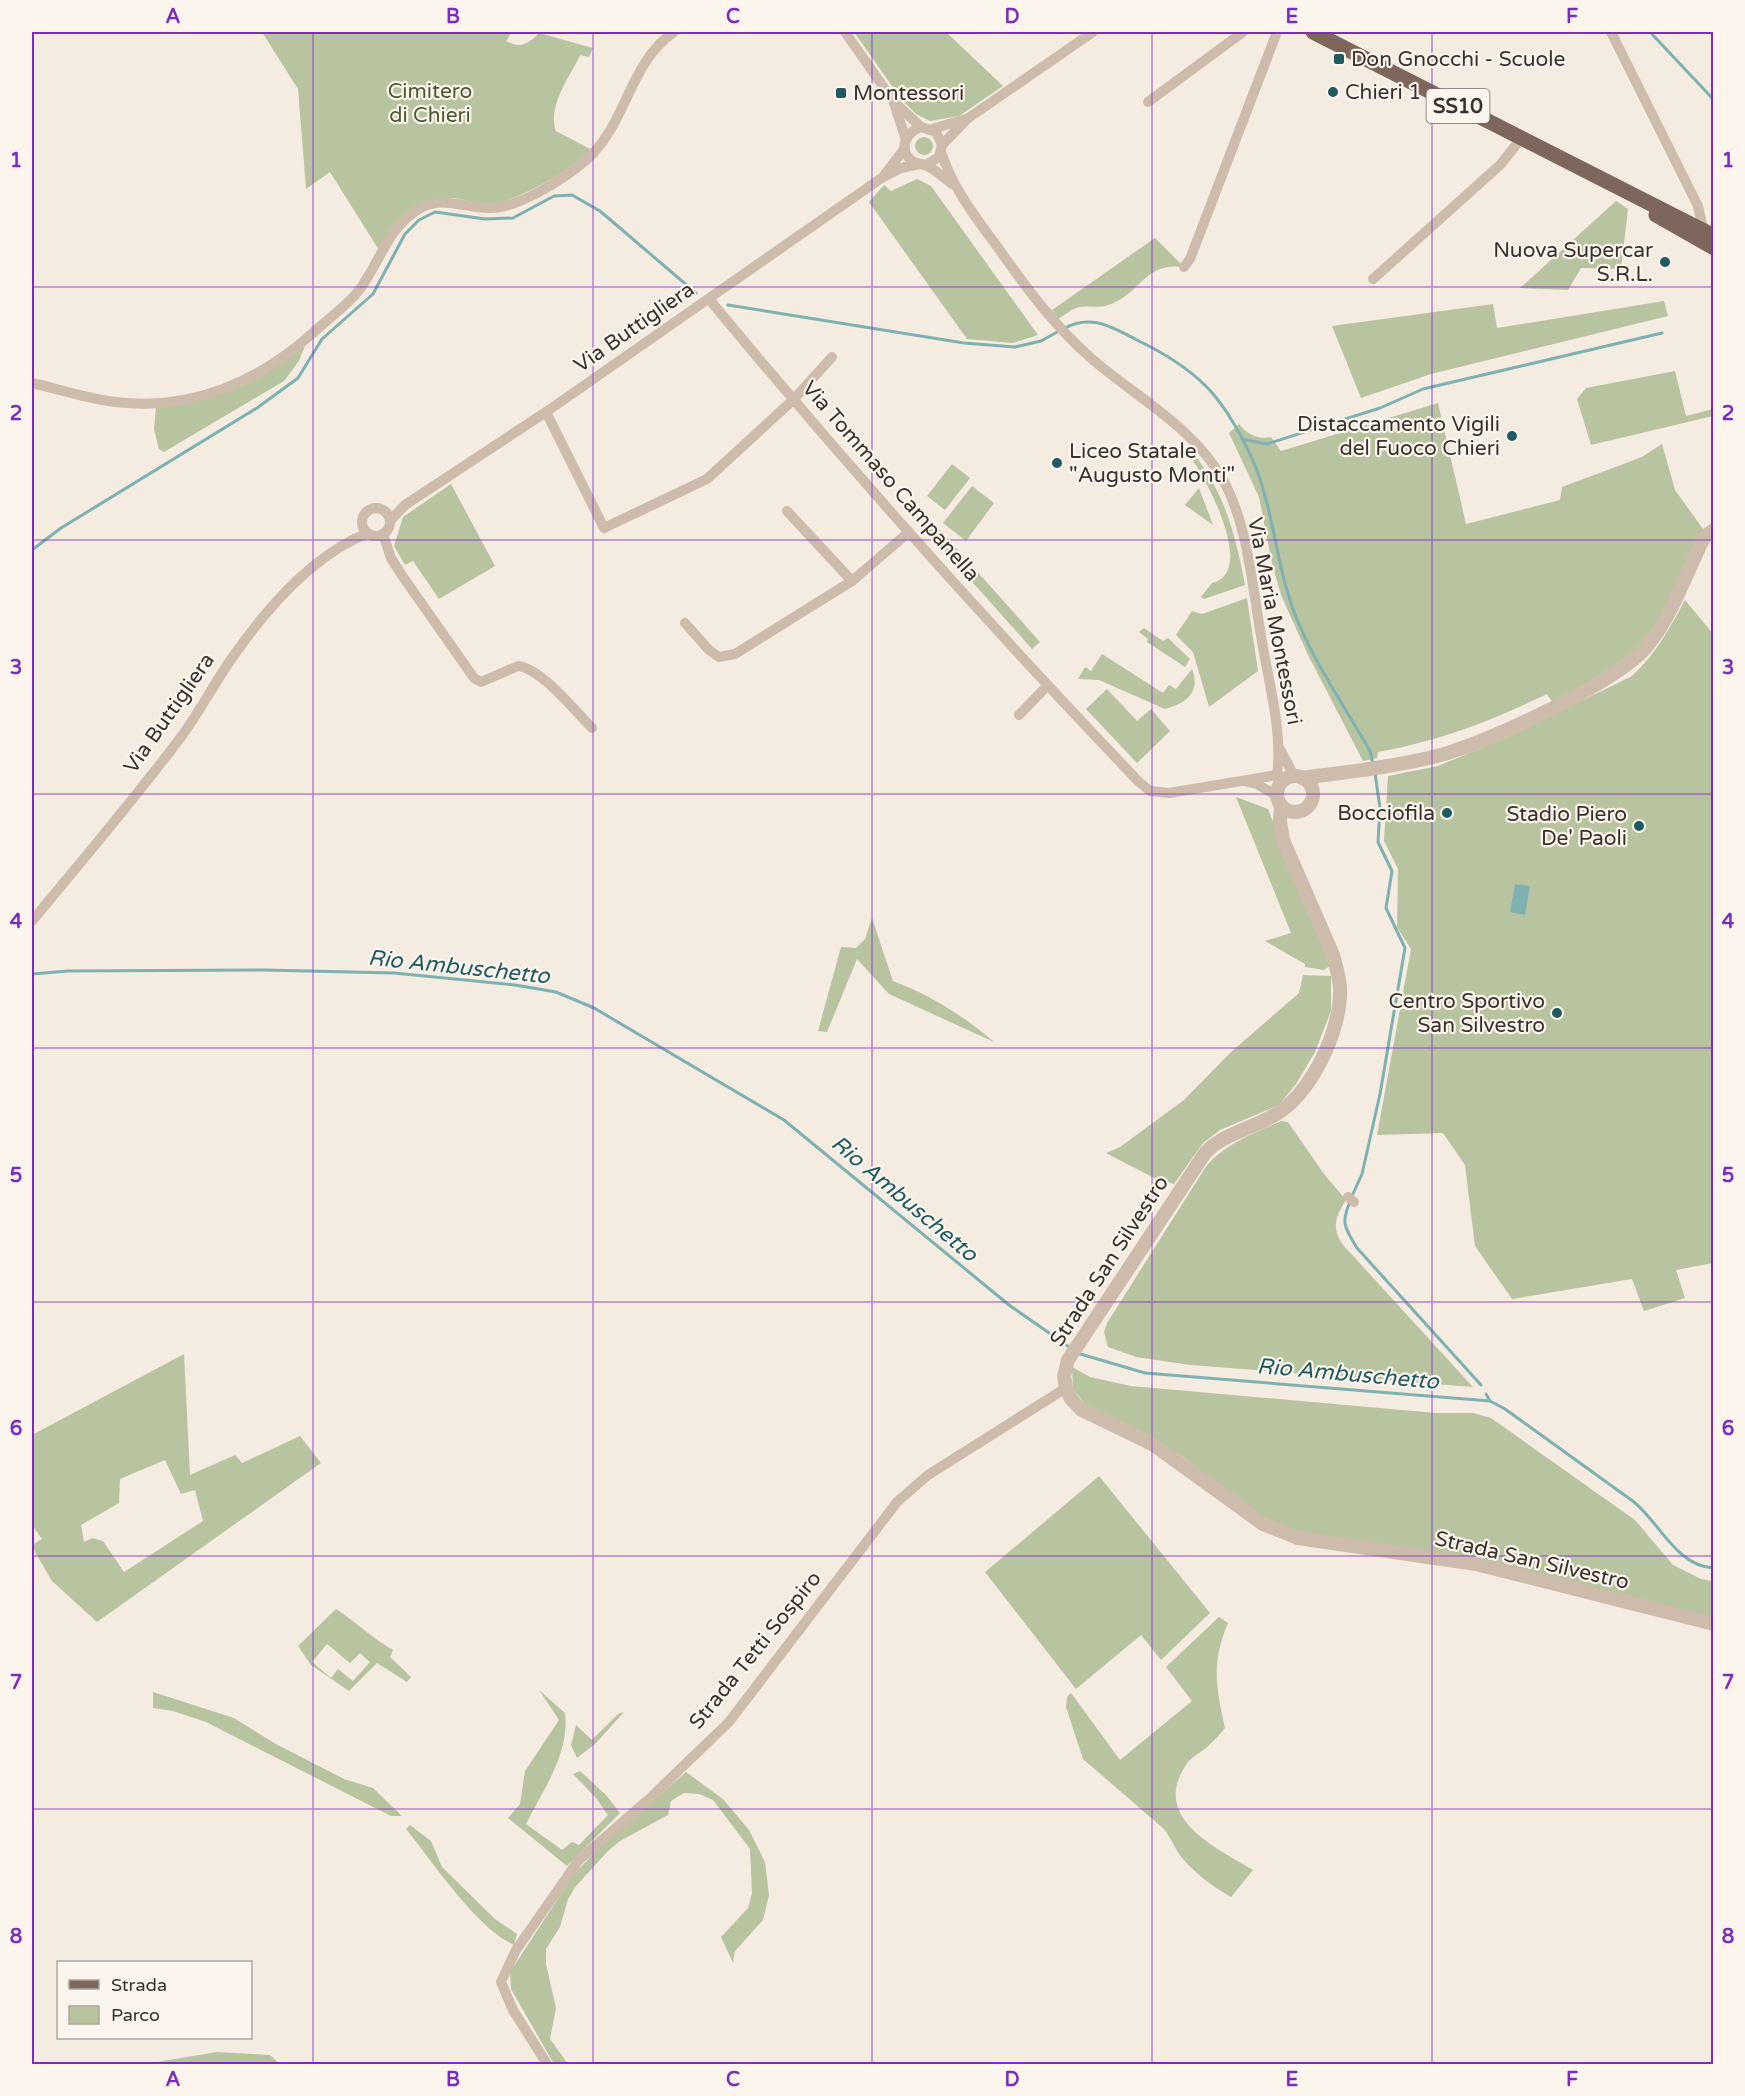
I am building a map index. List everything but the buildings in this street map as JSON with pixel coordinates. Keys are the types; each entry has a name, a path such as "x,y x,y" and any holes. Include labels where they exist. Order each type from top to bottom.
{"main road":[{"name":"SS10","path":"1313,32 1603,181 1708,232"},
{"name":"SS10","path":"1603,181 1665,221 1713,248"}],"street":[{"path":"32,383 115,402 150,404 192,400 255,376 300,344 359,290 399,225 415,211 430,203 443,201 489,208 508,204 560,180 586,160 599,146 652,50 674,32"},
{"path":"845,32 894,102 939,136 942,149"},
{"path":"894,102 909,159 923,164 935,160 967,119 1093,32"},
{"path":"1148,102 1243,32"},
{"path":"1184,267 1190,259 1277,32"},
{"path":"1611,32 1698,206 1708,232"},
{"path":"905,144 912,131 967,119"},
{"path":"1373,279 1500,165 1521,139"},
{"name":"Via Buttigliera","path":"883,177 905,144"},
{"name":"Via Maria Montessori","path":"942,149 953,184 1023,284 1054,322 1093,360 1169,418 1200,448 1222,479 1240,527 1249,565 1278,743 1289,778"},
{"name":"Via Buttigliera","path":"390,521 405,505 546,412 883,177 901,168 923,164"},
{"name":"Via Maria Montessori","path":"923,164 953,184"},
{"name":"Via Tommaso Campanella","path":"709,299 793,400 1047,686 1150,791 1169,793 1244,781 1289,778"},
{"path":"546,412 604,528 707,479 793,400 832,357"},
{"name":"Via Buttigliera","path":"384,510 405,505"},
{"path":"376,508 384,510 390,521 388,529 383,534 375,536 365,529 364,516 369,510 376,508"},
{"path":"787,511 852,581"},
{"name":"Via Buttigliera","path":"32,921 179,739 232,657 260,621 307,573 365,529"},
{"path":"1289,778 1350,772 1440,755 1558,704 1633,662 1658,630 1705,536 1713,530"},
{"path":"685,623 709,650 719,657 735,654 852,581 909,532"},
{"path":"383,534 391,558 401,574 474,678 481,682 518,666 524,666 538,675 592,728"},
{"path":"1019,715 1047,686"},
{"name":"Via Maria Montessori","path":"1278,743 1289,778"},
{"path":"1244,781 1257,784 1291,812 1303,810 1330,781 1350,772"},
{"path":"1279,801 1289,778"},
{"path":"1289,778 1311,785 1313,797"},
{"name":"Strada San Silvestro","path":"1279,801 1283,840 1333,955 1338,973 1340,988 1337,1011 1324,1056 1303,1089 1284,1109 1222,1139 1205,1153 1068,1360 1064,1376 1065,1388 1071,1399 1082,1410 1154,1445 1263,1524 1298,1538 1476,1564 1713,1624"},
{"name":"Strada San Silvestro","path":"1290,854 1292,823 1294,817 1303,810"},
{"name":"Strada Tetti Sospiro","path":"547,2064 513,2010 501,1982 516,1950 578,1861 648,1800 729,1722 897,1502 928,1475 1065,1388"}],"green space":[{"name":"Cimitero di Chieri","path":"262,32 512,32 506,41 516,45 528,42 539,33 593,48 589,57 580,55 557,102 554,121 556,131 592,150 568,169 542,184 487,208 451,198 437,200 426,205 404,223 379,250 330,172 306,189 298,89"},
{"path":"854,32 946,32 1003,86 959,116 930,121 916,114 901,99"},
{"path":"924,137 930,140 933,146 930,152 924,155 918,152 915,146 918,140"},
{"path":"917,179 931,186 1038,335 1013,343 967,339 869,202 884,185 891,191"},
{"path":"1616,201 1628,209 1621,269 1581,268 1568,290 1520,288"},
{"path":"1155,238 1184,267 1160,269 1151,273 1121,299 1111,304 1079,307 1058,319 1052,310"},
{"path":"1664,301 1668,316 1431,374 1361,398 1332,326 1493,304 1497,328"},
{"path":"305,346 299,361 284,381 164,452 159,449 154,429 156,407 203,400"},
{"path":"1675,371 1686,416 1713,409 1713,416 1591,445 1577,399 1586,388"},
{"path":"1438,403 1466,524 1560,500 1562,487 1642,457 1662,444 1675,490 1703,529 1658,622 1634,655 1621,666 1552,702 1547,694 1464,729 1423,742 1378,752 1377,758 1363,761 1308,655 1281,595 1259,497 1229,433 1239,424 1253,435 1261,438 1271,437 1281,451"},
{"path":"1196,457 1222,502 1238,551 1245,585 1204,599 1201,597 1212,583 1224,576 1230,563 1225,526 1193,461"},
{"path":"952,464 970,478 945,510 927,496"},
{"path":"451,484 495,566 439,599 413,561 405,565 394,546 403,517"},
{"path":"972,486 994,503 966,541 943,523"},
{"path":"1199,488 1213,525 1185,505"},
{"path":"933,522 1040,642 1032,649 925,529"},
{"path":"1247,598 1258,671 1209,707 1193,652 1176,635 1192,611 1202,614"},
{"name":"Centro Sportivo San Silvestro","path":"1685,600 1714,635 1713,1263 1676,1270 1685,1298 1644,1311 1632,1279 1512,1299 1475,1246 1465,1165 1443,1133 1377,1135 1411,949 1397,927 1398,869 1384,841 1388,776 1438,766 1510,736 1632,676 1655,650"},
{"path":"1144,628 1163,641 1168,638 1190,659 1185,667 1147,642 1148,639 1139,632"},
{"path":"1102,654 1163,693 1169,685 1176,689 1192,669 1195,685 1193,691 1179,704 1165,709 1099,680 1078,679 1085,667 1091,671"},
{"path":"1107,689 1137,721 1151,709 1170,731 1137,763 1086,709"},
{"path":"1236,797 1268,809 1328,959 1330,966 1324,970 1305,967 1305,964 1265,941 1291,933"},
{"path":"872,918 893,981 946,1007 971,1023 994,1042 889,994 857,959 827,1032 818,1031 841,947 856,948 865,939"},
{"path":"1303,975 1331,976 1331,1011 1315,1052 1296,1084 1279,1105 1220,1130 1203,1143 1174,1184 1156,1179 1106,1153 1120,1147 1184,1100 1231,1052 1299,993"},
{"path":"1281,1121 1288,1122 1324,1174 1346,1200 1336,1223 1337,1234 1344,1246 1473,1387 1190,1365 1136,1357 1108,1347 1104,1332 1107,1323 1205,1168 1230,1146"},
{"path":"184,1354 190,1475 235,1455 242,1463 300,1436 321,1463 97,1622 52,1581 32,1547 42,1539 32,1525 32,1435","holes":["165,1460 181,1494 195,1490 203,1521 124,1572 103,1541 92,1538 84,1542 81,1525 119,1503 120,1479"]},
{"path":"1072,1367 1090,1377 1131,1386 1436,1413 1473,1413 1491,1418 1635,1520 1673,1565 1701,1579 1713,1581 1713,1619 1310,1535 1272,1522 1245,1505 1183,1457 1087,1406 1073,1389"},
{"path":"1099,1476 1210,1613 1161,1660 1141,1635 1076,1689 985,1572"},
{"path":"336,1609 393,1650 390,1657 411,1677 407,1682 377,1663 349,1691 311,1665 298,1646","holes":["327,1644 350,1663 360,1653 370,1662 353,1681 338,1669 331,1678 312,1662"]},
{"path":"1219,1617 1228,1623 1217,1663 1219,1700 1225,1728 1209,1746 1188,1762 1178,1781 1176,1799 1181,1814 1191,1828 1221,1851 1253,1870 1231,1897 1193,1869 1182,1858 1164,1829 1083,1759 1066,1707 1067,1697 1071,1693 1120,1760 1192,1701 1166,1667"},
{"path":"539,1690 565,1713 565,1728 554,1771 526,1824 562,1850 572,1842 579,1845 608,1815 596,1798 573,1774 580,1771 606,1795 620,1813 567,1866 508,1818 520,1804 525,1771 559,1720"},
{"path":"153,1692 234,1718 274,1743 344,1779 373,1788 402,1816 391,1816 206,1722 173,1711 153,1708"},
{"path":"624,1712 595,1744 577,1758 571,1745 576,1725 592,1740 618,1714"},
{"path":"686,1772 723,1799 749,1830 765,1862 769,1895 763,1920 735,1951 733,1963 721,1937 748,1908 752,1893 750,1849 713,1800 699,1794 684,1793 671,1801 668,1815 620,1841 608,1851 576,1886 568,1899 560,1927 546,1949 546,1964 556,2008 550,2039 568,2064 554,2064 511,1989 510,1972 574,1874 603,1844"},
{"path":"410,1825 431,1841 442,1867 495,1919 517,1934 514,1945 500,1937 470,1910 406,1829"},
{"path":"217,2052 270,2055 280,2064 145,2064"}],"water":[{"path":"1515,884 1530,886 1525,915 1510,912"}],"waterway":[{"path":"1650,32 1714,100"},
{"path":"32,550 61,528 257,408 298,378 322,339 373,294 405,234 419,220 435,212 485,219 513,218 554,196 572,195 600,211 696,293"},
{"path":"728,305 964,343 1015,347 1041,341 1059,331"},
{"path":"1065,328 1084,322 1093,322 1119,331 1178,363 1206,386 1221,403 1252,458 1260,479 1286,588 1299,624 1323,672 1370,751 1373,764"},
{"path":"1242,439 1267,444 1380,408 1423,389 1662,333"},
{"path":"1352,1196 1362,1174 1380,1094 1405,948 1386,908 1392,871 1378,842 1380,808 1375,773"},
{"name":"Rio Ambuschetto","path":"32,974 68,971 264,970 394,973 515,985 556,992 594,1008 784,1120 1009,1305 1072,1349"},
{"path":"1350,1202 1345,1221 1357,1248 1481,1385"},
{"name":"Rio Ambuschetto","path":"1077,1353 1145,1373 1490,1401 1505,1409 1634,1502 1689,1560 1714,1568"},
{"name":"Rio Ambuschetto","path":"1486,1394 1490,1401"}],"place":[{"name":"Don Gnocchi - Scuole","path":"1339,59"},
{"name":"Chieri 1","path":"1333,92"},
{"name":"Montessori","path":"841,93"},
{"name":"Nuova Supercar S.R.L.","path":"1665,262"},
{"name":"Distaccamento Vigili del Fuoco Chieri","path":"1512,436"},
{"name":"Liceo Statale \"Augusto Monti\"","path":"1057,463"},
{"name":"Bocciofila","path":"1447,813"},
{"name":"Stadio Piero De' Paoli","path":"1639,826"},
{"name":"Centro Sportivo San Silvestro","path":"1557,1013"}]}
